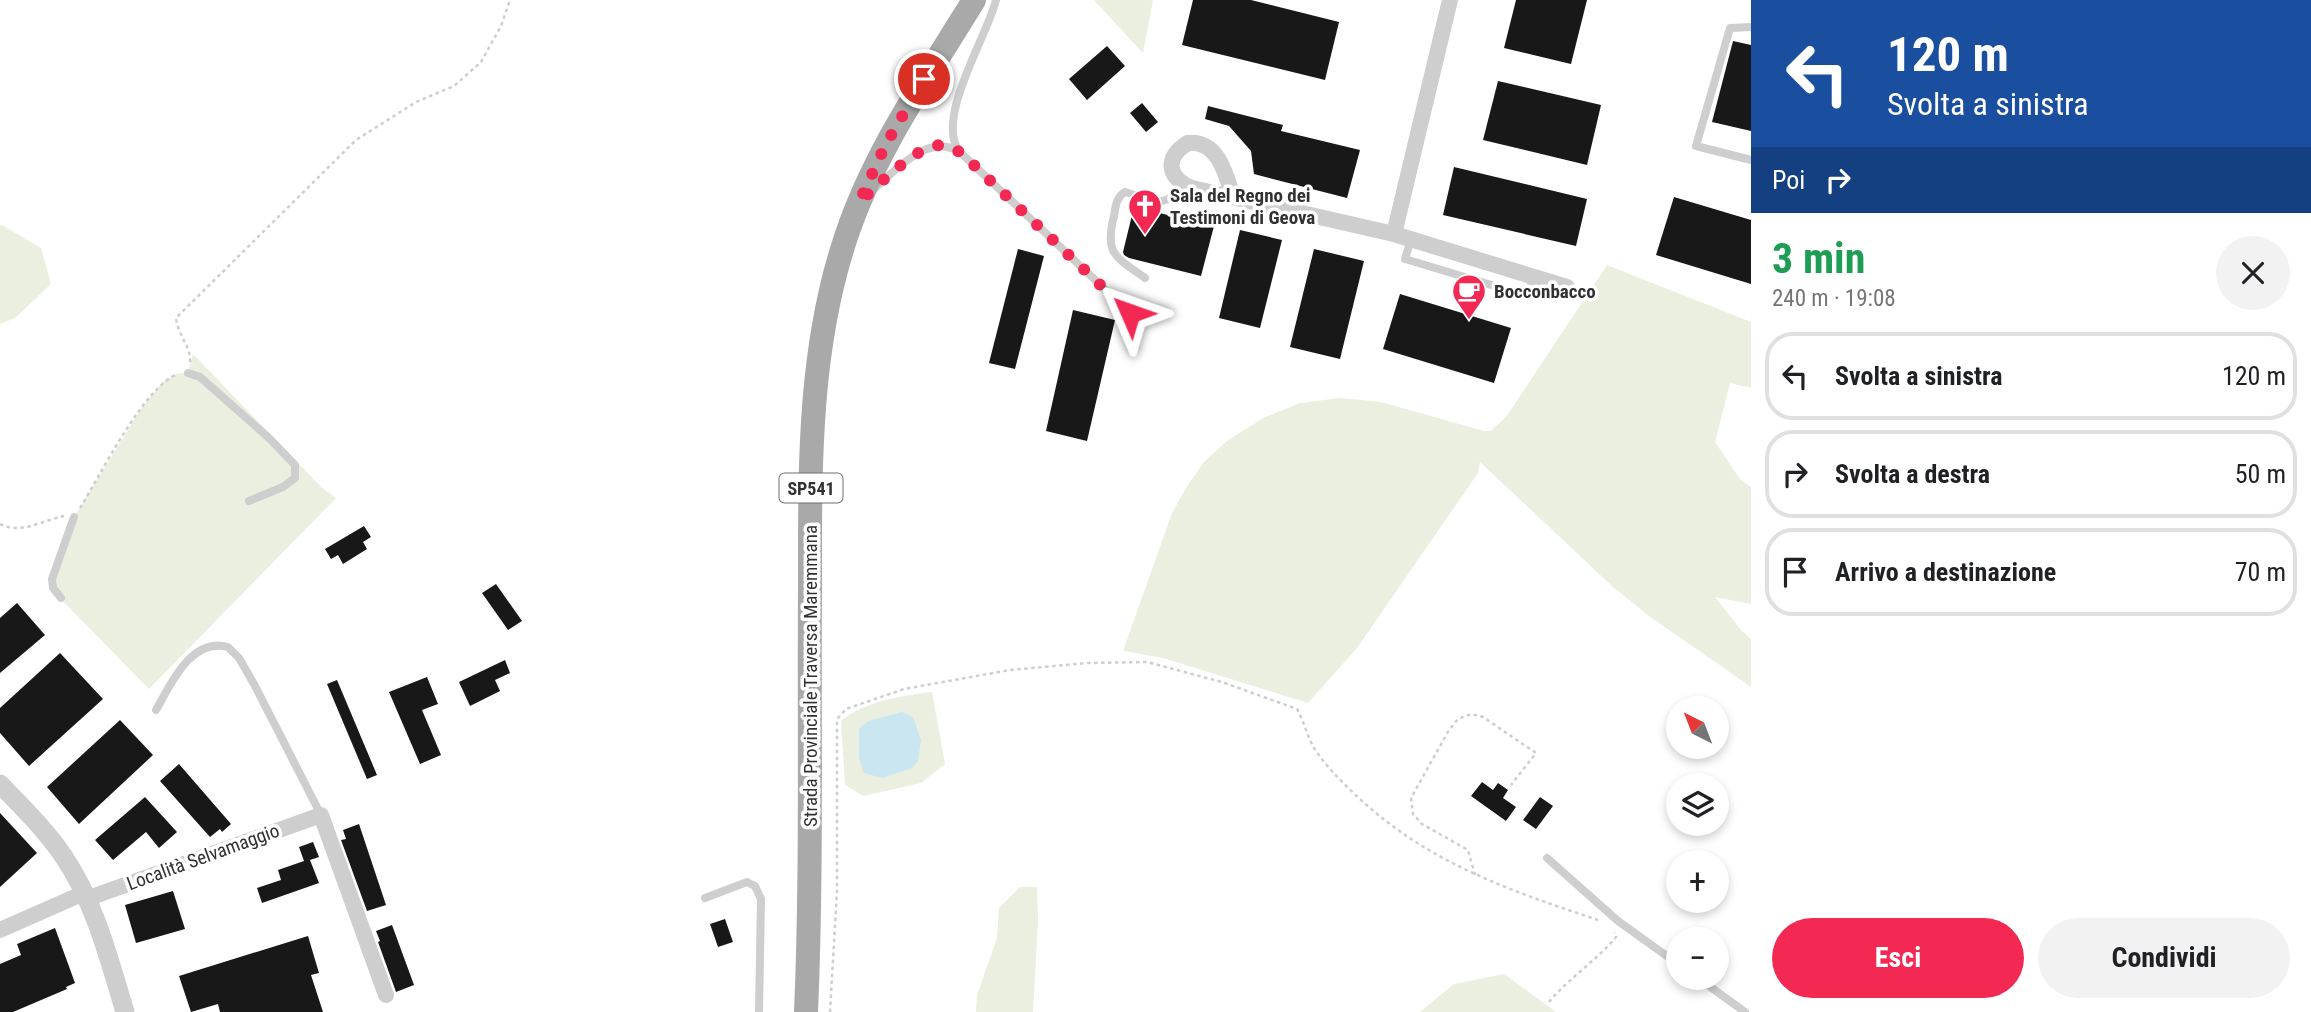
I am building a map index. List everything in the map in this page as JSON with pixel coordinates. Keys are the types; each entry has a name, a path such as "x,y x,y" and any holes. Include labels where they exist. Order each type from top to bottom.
{"main road":[{"name":"Strada Provinciale Traversa Maremmana","path":"806,1012 810,562 814,398 818,354 829,297 859,202 892,132 974,0"}],"street":[{"path":"1394,234 1450,0"},
{"path":"1233,197 1225,174 1208,147 1192,142 1184,145 1171,160 1172,170 1184,185 1233,197 1394,234 1567,287"},
{"path":"0,784 62,854 85,896 125,1012"},
{"path":"321,815 386,995"},
{"name":"Località Selvamaggio","path":"0,930 85,896 321,815"}],"lane":[{"path":"961,153 954,141 953,119 996,0"},
{"path":"1751,27 1730,28 1696,146 1751,160"},
{"path":"859,202 911,158 941,145 951,147 961,153 1130,313"},
{"path":"1145,278 1121,261 1110,243 1119,196 1125,192 1160,202 1167,201 1184,185"},
{"path":"188,373 200,377 269,438 295,466 295,478 288,485 249,501"},
{"path":"61,598 53,588 52,579 74,517"},
{"path":"156,710 189,660 210,646 228,647 239,658 249,675 321,815"},
{"path":"1547,858 1615,921 1666,956"},
{"path":"705,898 747,882 755,886 761,899 759,1012"},
{"path":"1715,990 1745,1012"}],"path":[{"path":"0,524 7,528 30,527 62,516 74,517 141,408 162,383 175,374 188,373 191,358 177,330 176,318 356,140 416,102 454,86 481,62 501,26 510,0"},
{"path":"830,1012 837,891 837,719 846,709 904,689 1010,670 1087,663 1147,662 1222,682 1297,709 1314,747 1340,780 1378,815 1409,837 1475,875 1510,890 1607,923 1615,921 1616,937 1601,955 1558,991 1549,1002"},
{"path":"1475,875 1468,850 1422,824 1413,814 1411,798 1449,730 1458,719 1471,714 1483,717 1536,753 1511,785"}],"green space":[{"path":"1094,0 1153,0 1143,53"},
{"path":"0,226 41,248 51,284 15,318 0,324"},
{"path":"1607,265 1751,322 1751,388 1730,383 1715,442 1740,479 1751,487 1751,604 1715,597 1751,639 1751,687 1649,616 1613,587 1480,462 1478,473 1357,648 1308,703 1163,658 1123,651 1172,513 1204,462 1227,441 1263,418 1300,403 1340,398 1381,402 1491,431 1506,417"},
{"path":"193,354 321,487 336,498 149,689 56,594 52,583 74,517 141,409 162,383 175,374 188,372"},
{"path":"932,692 945,764 921,783 863,796 845,785 841,721 872,704 896,697"},
{"path":"1020,887 1037,887 1038,922 1033,1012 976,1012 977,995 997,938 999,908"},
{"path":"1504,974 1556,1012 1420,1012 1454,984"}],"water":[{"path":"902,712 913,717 921,740 918,761 912,768 882,778 864,773 859,758 859,729 868,721"}],"building":[{"path":"1193,0 1251,0 1339,22 1325,80 1182,45"},
{"path":"1516,0 1587,0 1571,64 1504,48"},
{"path":"1733,41 1751,45 1751,131 1712,122"},
{"path":"1107,46 1125,66 1087,100 1069,79"},
{"path":"1498,81 1601,105 1587,165 1483,140"},
{"path":"1142,103 1158,122 1146,132 1130,113"},
{"path":"1208,106 1283,125 1281,131 1360,150 1347,198 1254,174 1251,151 1229,126 1205,119"},
{"path":"1454,167 1587,199 1576,246 1443,215"},
{"path":"1674,197 1751,220 1751,284 1656,255"},
{"path":"1134,207 1214,226 1201,276 1124,255"},
{"path":"1240,230 1282,240 1260,328 1219,318"},
{"path":"1018,249 1044,256 1015,369 989,363"},
{"path":"1314,249 1364,261 1340,359 1290,347"},
{"path":"1400,294 1511,328 1494,383 1383,349"},
{"path":"1073,310 1115,320 1087,441 1046,431"},
{"path":"364,526 371,537 363,542 367,549 343,564 338,555 331,559 325,549"},
{"path":"496,584 522,621 508,630 482,593"},
{"path":"17,603 45,635 0,673 0,618"},
{"path":"60,653 103,699 29,766 0,733 0,708"},
{"path":"505,660 510,673 495,680 500,691 470,706 459,682"},
{"path":"427,677 438,704 422,710 441,755 420,764 389,692"},
{"path":"337,680 377,775 367,779 327,684"},
{"path":"120,720 153,755 79,824 47,787"},
{"path":"179,764 231,824 222,832 220,829 210,837 160,781"},
{"path":"1482,782 1493,790 1498,783 1508,790 1503,798 1516,807 1506,821 1471,796"},
{"path":"145,797 177,832 159,848 146,832 113,860 95,840"},
{"path":"1540,797 1553,806 1536,829 1523,820"},
{"path":"0,813 37,853 0,887"},
{"path":"359,824 386,905 367,911 341,840 346,839 343,830"},
{"path":"313,842 319,857 310,860 319,883 262,903 257,888 281,880 278,870 304,861 299,847"},
{"path":"173,891 185,929 136,943 125,905"},
{"path":"725,919 733,942 718,947 710,924"},
{"path":"392,925 414,985 396,992 376,931"},
{"path":"55,928 75,983 13,1012 0,1012 0,964 21,955 17,944"},
{"path":"308,936 319,973 311,975 323,1012 220,1012 218,1004 191,1012 179,976"}],"place":[{"name":"Sala del Regno dei Testimoni di Geova","path":"1145,236"},
{"name":"Bocconbacco","path":"1469,321"}],"route":[{"path":"924,79 886,144 859,202 918,153 935,146 951,147 961,153 1130,313"}]}
